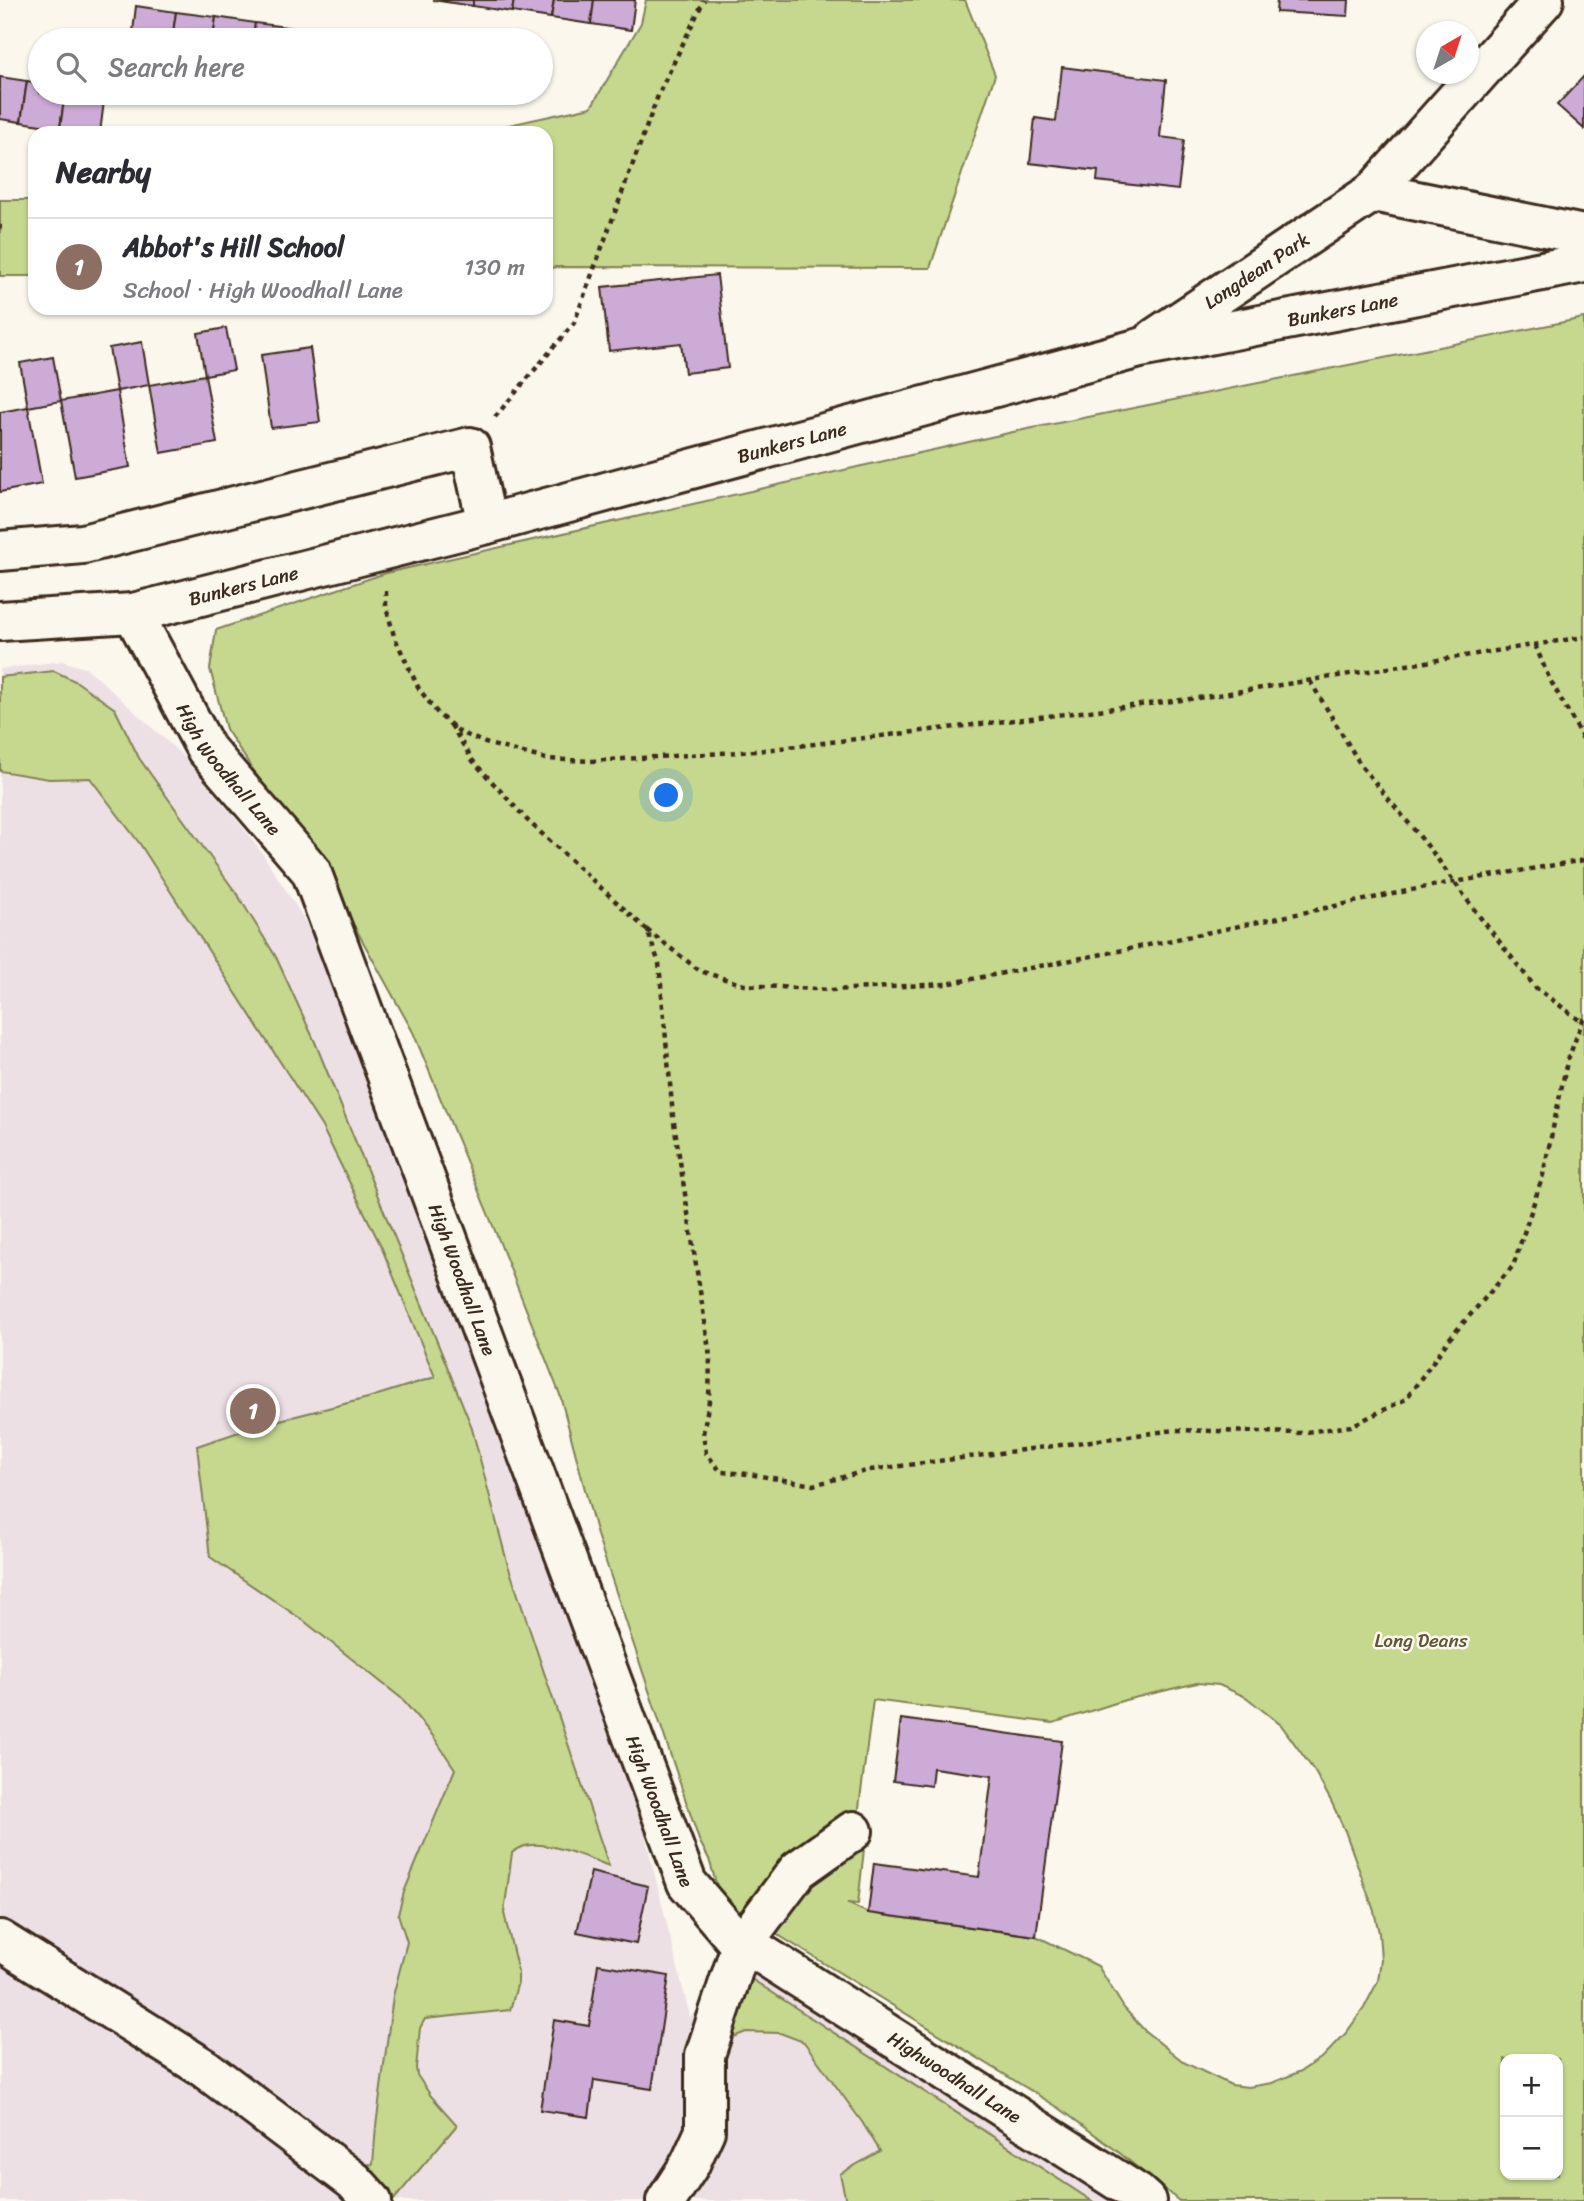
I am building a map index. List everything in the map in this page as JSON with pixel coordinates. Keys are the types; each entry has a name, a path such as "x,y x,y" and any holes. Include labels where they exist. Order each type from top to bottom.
{"street":[{"name":"Longdean Park","path":"1140,348 1373,192 1543,0"},
{"path":"1373,192 1584,235"},
{"name":"Bunkers Lane","path":"0,621 133,613 487,524 1140,348 1584,263"},
{"path":"0,551 83,544 470,447 487,524"},
{"name":"High Woodhall Lane","path":"133,613 206,749 312,871 687,1883 752,1950"},
{"path":"666,2201 690,2164 705,2131 705,2055 752,1950 798,1870 853,1831"},
{"path":"0,1940 204,2068 354,2181 372,2201"},
{"name":"Highwoodhall Lane","path":"752,1950 1146,2201"}],"path":[{"path":"470,447 574,323 659,93 704,0"},
{"path":"395,546 386,573 386,606 394,636 419,689 439,715 473,738 546,760 590,761 757,751 1198,698 1584,637"},
{"path":"1535,645 1584,744"},
{"path":"647,930 659,963 673,1116 710,1356 709,1401 703,1434 706,1453 722,1472 813,1485 870,1471 1175,1430 1299,1433 1351,1426 1406,1399 1450,1338 1513,1266 1543,1175 1567,1062 1583,1020 1535,987 1431,850 1362,767 1310,681"},
{"path":"451,724 473,761 527,820 647,930 700,971 744,985 831,990 946,984 1455,882 1584,860"}],"shaded area":[{"path":"62,661 88,669 182,755 264,856 301,914 335,979 632,1783 690,2017 751,1965 1113,2201 0,2201 0,669"}],"green space":[{"path":"646,0 965,0 995,75 930,268 553,268 553,126 505,126 591,107 641,23"},
{"path":"0,200 28,200 28,276 0,276"},
{"name":"Long Deans","path":"1584,318 1584,2201 1179,2201 1059,2108 775,1933 811,1884 857,1849 864,1849 858,1904 847,1903 868,1913 1036,1936 1098,1966 1124,2008 1145,2031 1185,2063 1231,2085 1248,2087 1272,2083 1301,2071 1324,2056 1346,2033 1364,2008 1378,1981 1381,1959 1379,1933 1374,1911 1345,1831 1315,1772 1281,1725 1246,1697 1219,1685 1197,1683 1125,1700 1053,1723 873,1700 857,1823 759,1897 729,1927 709,1859 699,1840 597,1535 560,1395 498,1238 413,1032 341,902 226,729 210,669 216,630 386,573 1013,432"},
{"path":"54,671 77,682 115,709 139,758 239,897 276,957 315,1042 471,1425 507,1562 609,1866 573,1852 546,1846 521,1847 512,1853 504,1913 518,1982 510,2010 425,2019 420,2028 417,2075 431,2096 457,2125 393,2201 378,2201 358,2165 373,2164 393,1996 407,1942 398,1914 404,1892 455,1769 433,1736 401,1698 304,1621 210,1557 197,1446 260,1425 368,1398 435,1377 381,1246 322,1127 140,844 90,778 49,779 0,771 0,677"},
{"path":"753,1980 1092,2201 846,2201 840,2174 880,2151 804,2042 780,2033 746,2032 721,2042 735,1998 748,1994 745,1983"}],"building":[{"path":"433,0 473,0 473,6"},
{"path":"473,0 514,0 512,12 473,6"},
{"path":"514,0 554,0 551,18 512,12"},
{"path":"554,0 594,0 591,24 551,18"},
{"path":"594,0 635,0 631,30 591,24"},
{"path":"1277,0 1349,0 1348,16 1276,12"},
{"path":"136,6 176,12 174,28 133,28"},
{"path":"176,12 216,17 215,28 174,28"},
{"path":"216,17 255,23 254,28 215,28"},
{"path":"255,23 295,28 254,28"},
{"path":"1062,67 1166,80 1160,137 1184,140 1178,190 1097,181 1098,171 1030,163 1035,118 1056,121"},
{"path":"1584,76 1584,129 1557,105"},
{"path":"0,77 27,81 21,122 0,119"},
{"path":"27,81 28,105 63,105 60,126 21,122"},
{"path":"63,105 104,105 101,126 60,126"},
{"path":"717,275 728,368 685,373 681,343 609,351 602,287"},
{"path":"226,328 234,370 205,375 198,333"},
{"path":"142,342 149,385 117,391 109,348"},
{"path":"310,348 320,422 271,428 261,355"},
{"path":"53,357 61,401 28,407 20,363"},
{"path":"205,375 217,443 161,453 149,385"},
{"path":"117,391 130,467 75,477 61,401"},
{"path":"28,407 42,484 0,492 0,412"},
{"path":"901,1719 1062,1741 1036,1936 868,1913 874,1863 979,1877 992,1776 933,1768 931,1786 893,1781"},
{"path":"591,1872 648,1886 636,1944 577,1932"},
{"path":"598,1964 669,1976 652,2089 594,2080 589,2117 540,2110 554,2020 589,2026"}],"place":[{"name":"Abbot's Hill School","path":"253,1411"}]}
